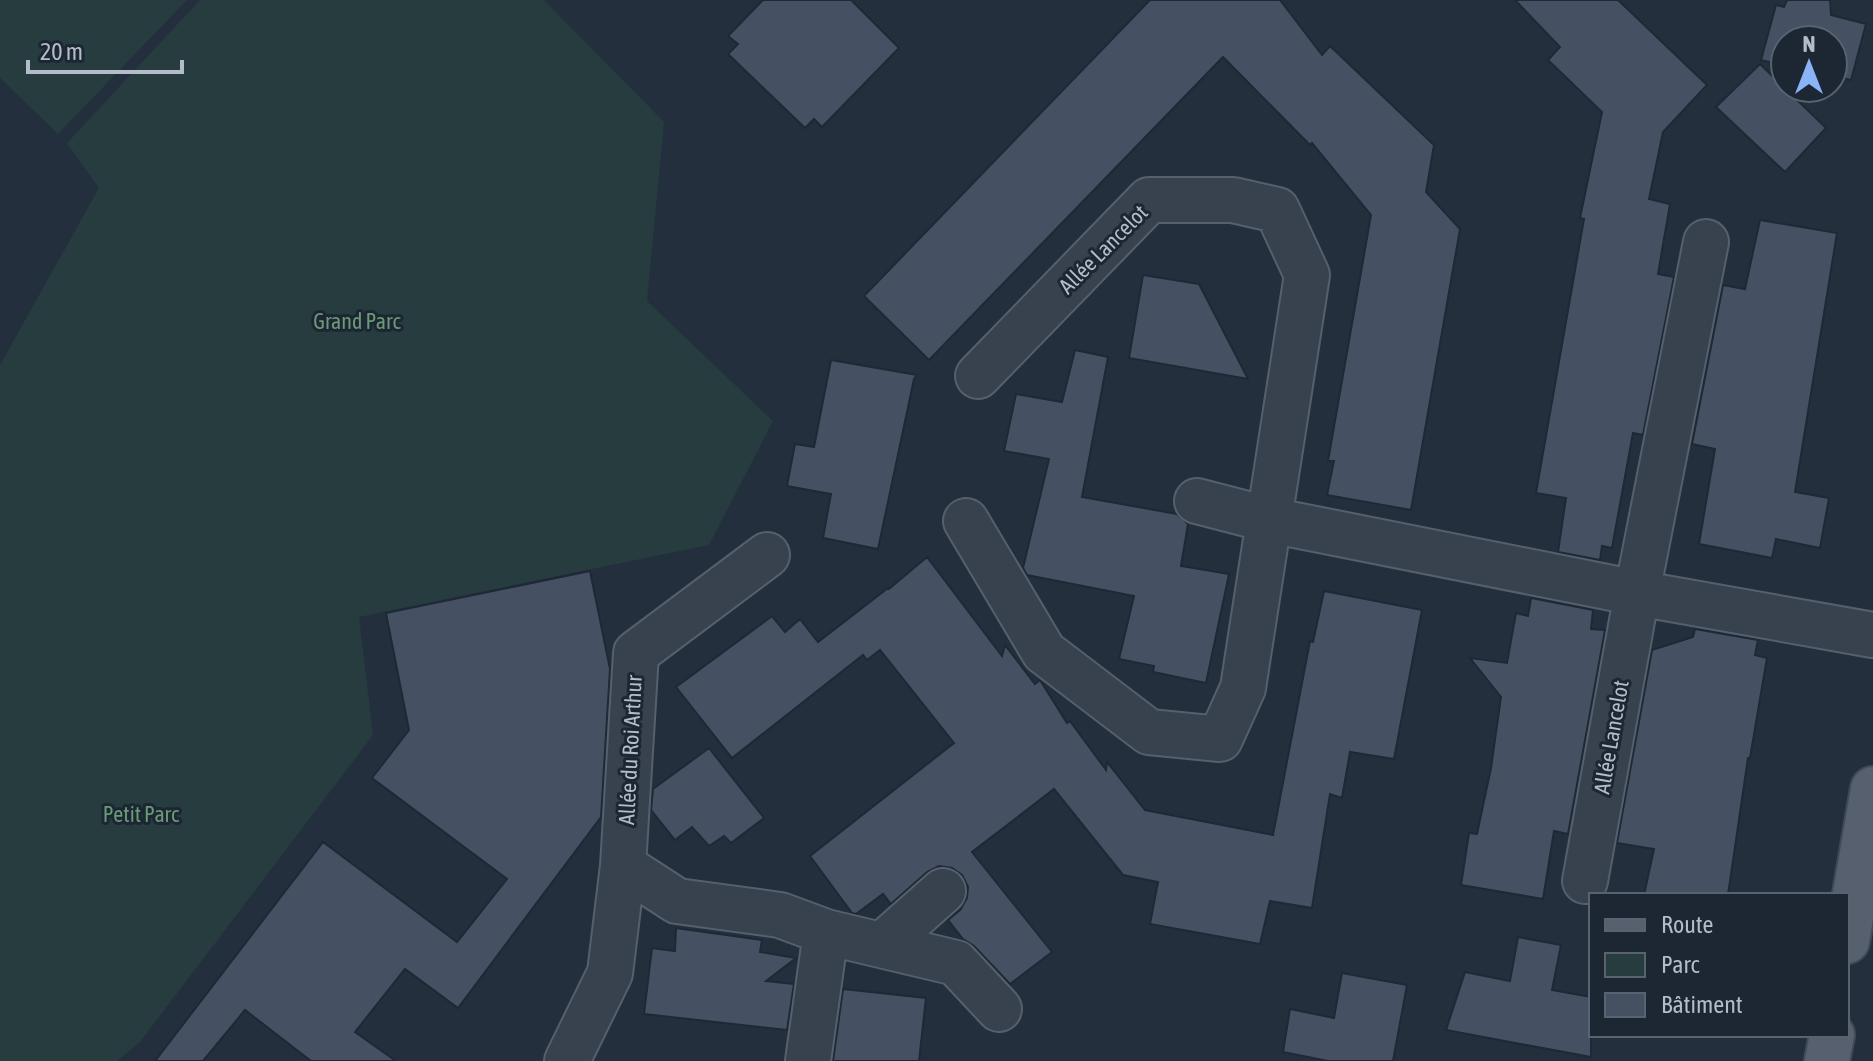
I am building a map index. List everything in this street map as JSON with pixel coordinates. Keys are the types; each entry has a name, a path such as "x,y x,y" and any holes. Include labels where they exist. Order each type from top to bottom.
{"main road":[{"path":"1849,929 1873,789"},
{"path":"1827,1061 1832,1037"}],"street":[{"name":"Allée Lancelot","path":"966,521 1044,652 1149,732 1220,739 1243,688 1307,275 1277,210 1233,200 1149,200 978,376"},
{"name":"Allée Lancelot","path":"1585,881 1637,593 1706,242"},
{"path":"1197,501 1270,520 1637,593 1873,635"},
{"name":"Allée du Roi Arthur","path":"567,1061 610,973 623,866 636,653 767,555"},
{"path":"623,866 677,901 780,915 826,932 956,963 999,1009"},
{"path":"882,945 943,891"},
{"path":"808,1061 826,932"}],"green space":[{"path":"0,0 187,0 58,134 0,78"},
{"name":"Grand Parc","path":"200,0 544,0 664,122 647,301 773,421 709,545 359,617 373,735 140,1042 117,1061 0,1061 0,365 99,188 67,143"}],"building":[{"path":"763,0 851,0 899,48 822,127 814,119 805,128 728,54 738,44 728,36"},
{"path":"1150,0 1280,0 1322,55 1330,46 1434,145 1426,192 1460,229 1411,510 1327,495 1334,461 1328,461 1371,215 1312,143 1310,145 1223,57 929,360 864,296"},
{"path":"1515,0 1618,0 1707,85 1663,132 1649,199 1670,204 1658,274 1674,277 1643,435 1633,433 1612,548 1602,546 1600,560 1558,552 1566,498 1536,493 1584,219 1580,218 1602,112 1548,60 1560,47"},
{"path":"1787,0 1830,0 1831,15 1866,24 1851,80 1849,24 1771,24 1776,5 1784,7"},
{"path":"1769,31 1769,62 1761,60"},
{"path":"1760,64 1769,73 1769,104 1801,104 1826,128 1785,172 1716,107"},
{"path":"1760,220 1837,233 1795,492 1829,498 1820,548 1776,539 1772,558 1699,544 1715,449 1692,444 1723,285 1745,289"},
{"path":"1143,275 1199,284 1248,379 1129,358"},
{"path":"1075,350 1108,357 1082,497 1177,514 1188,524 1181,566 1229,574 1206,683 1153,672 1154,666 1119,659 1134,596 1027,575 1023,568 1049,459 1004,451 1016,394 1062,402"},
{"path":"831,360 917,375 878,549 823,538 831,494 787,486 795,444 814,447"},
{"path":"927,557 1002,656 1005,645 1035,684 1040,680 1067,723 1070,721 1106,770 1107,762 1145,810 1273,835 1310,641 1313,642 1324,591 1422,610 1394,759 1350,752 1342,798 1330,794 1312,908 1270,901 1260,944 1150,924 1158,882 1123,875 1054,789 972,852 1052,952 1010,984 974,946 963,939 948,920 960,910 967,898 968,887 962,875 952,868 939,866 927,872 891,904 883,894 856,914 852,913 810,856 954,743 880,650 867,660 863,655 732,758 676,687 772,616 785,632 800,619 818,642"},
{"path":"590,571 610,669 601,817 458,1008 405,969 355,1032 396,1061 311,1061 245,1010 203,1061 155,1061 323,842 457,942 507,879 372,778 409,730 386,613"},
{"path":"1531,598 1593,610 1591,629 1605,630 1568,834 1554,831 1543,899 1461,885 1469,833 1477,834 1491,768 1501,697 1470,658 1507,663 1516,613 1528,616"},
{"path":"1695,629 1758,640 1755,655 1767,658 1748,758 1728,893 1644,893 1654,849 1617,843 1652,650 1693,637"},
{"path":"709,748 764,818 731,843 724,836 709,846 692,827 675,840 651,810 653,789"},
{"path":"676,928 762,940 760,952 796,958 766,981 794,984 787,1030 644,1014 652,948 675,951"},
{"path":"1518,937 1561,945 1552,990 1589,997 1591,1057 1446,1030 1465,972 1510,981"},
{"path":"1342,973 1407,985 1393,1061 1328,1061 1283,1052 1290,1009 1334,1018"},
{"path":"843,989 926,998 919,1061 833,1061"}],"park label":[{"name":"Petit Parc","path":"141,814"}]}
